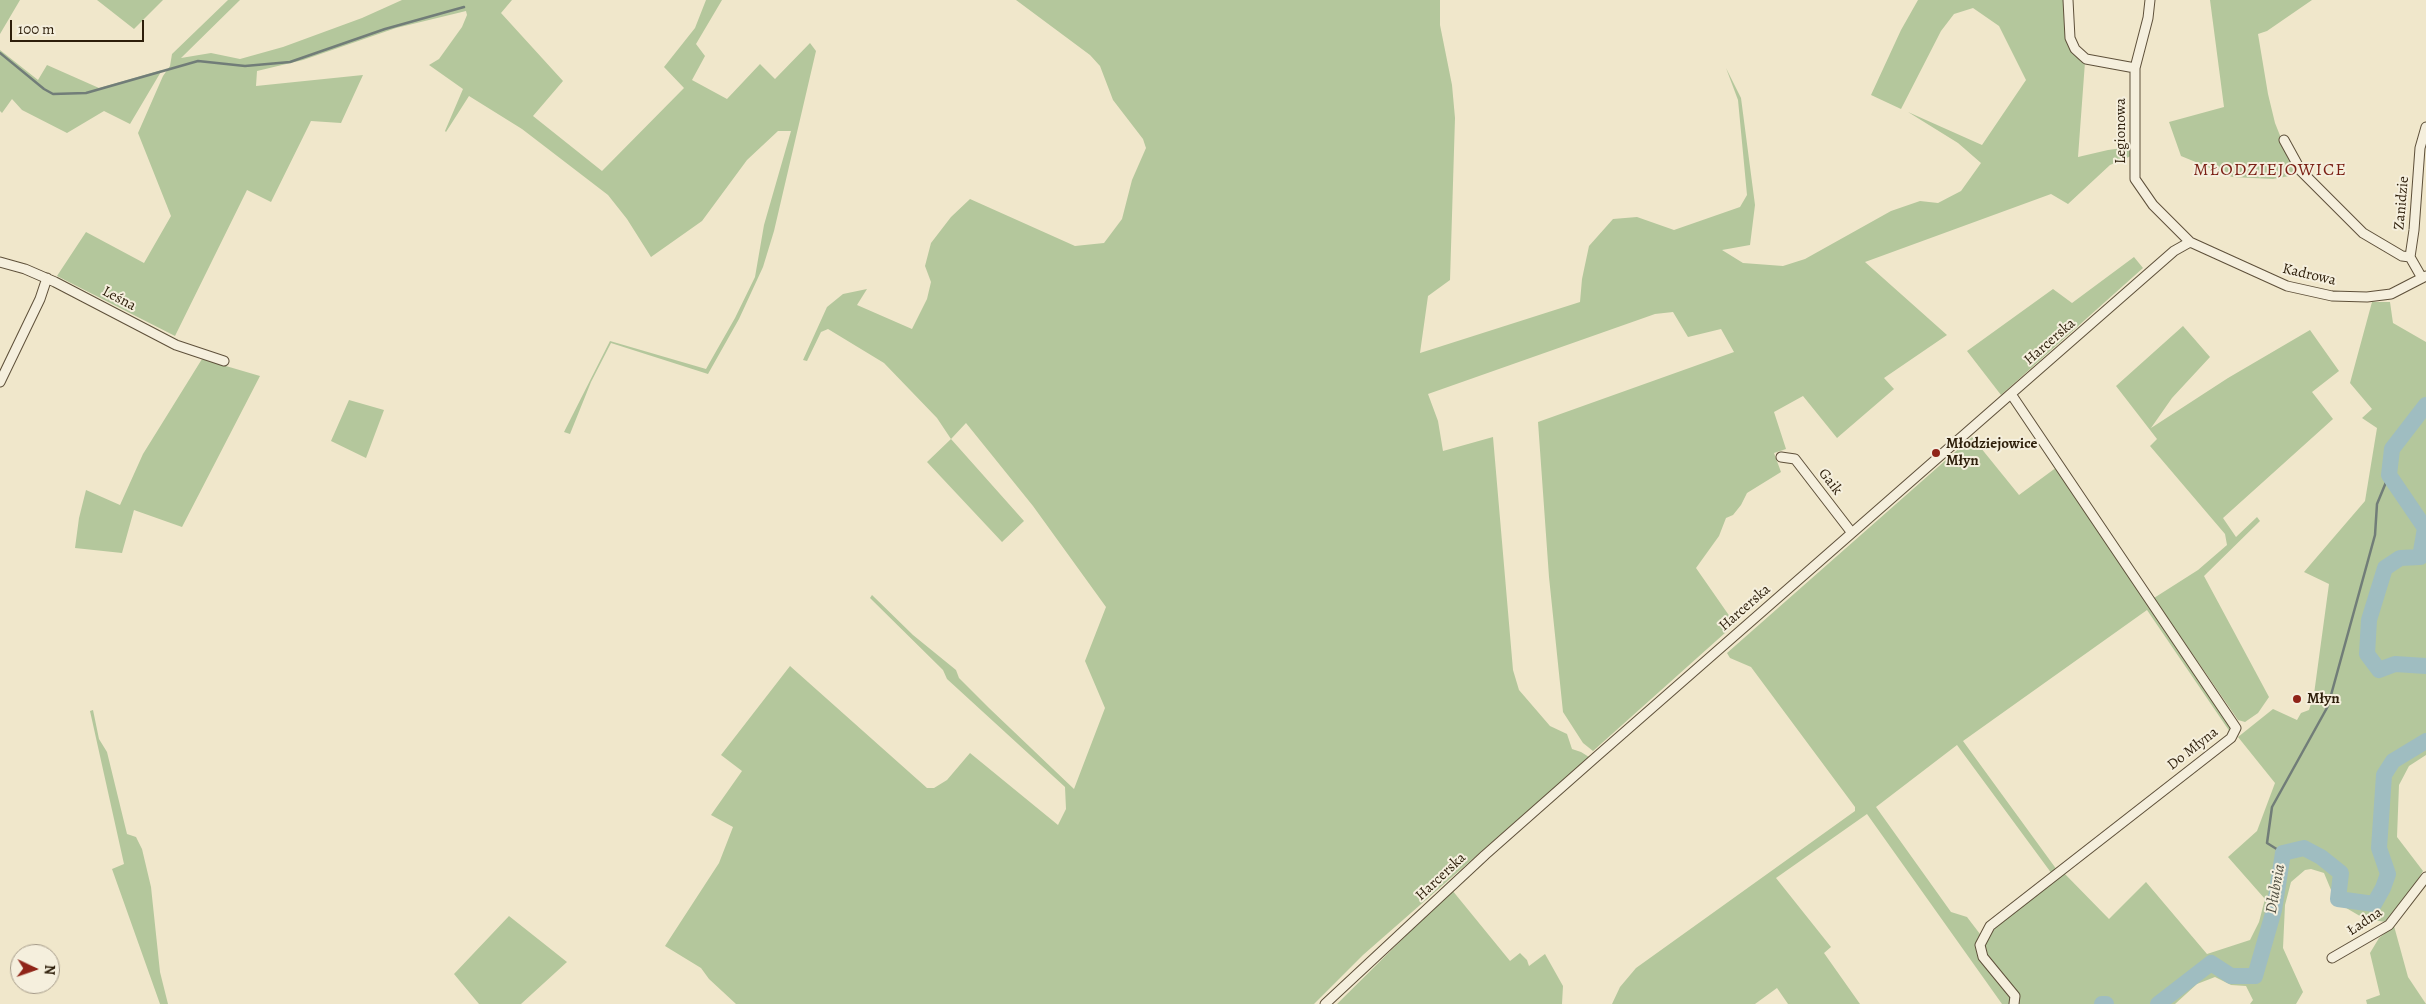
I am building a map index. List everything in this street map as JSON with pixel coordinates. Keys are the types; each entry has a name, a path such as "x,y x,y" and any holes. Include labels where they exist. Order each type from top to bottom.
{"street":[{"path":"2068,0 2070,38 2075,49 2086,59 2135,68"},
{"name":"Legionowa","path":"2150,0 2148,18 2135,68 2135,179 2153,205 2190,242"},
{"name":"Zanidzie","path":"2410,257 2414,230 2420,148 2426,127"},
{"path":"2284,140 2301,171 2363,233 2402,256 2410,257 2424,277"},
{"name":"Kadrowa","path":"2190,242 2288,286 2316,293 2367,297 2391,294 2424,277"},
{"name":"Harcerska","path":"1325,1004 1485,854 2174,251 2190,242"},
{"name":"Leśna","path":"0,262 47,278 176,345 224,361"},
{"path":"0,382 40,299 47,278"},
{"name":"Do Młyna","path":"2011,394 2236,728 2231,738 1990,926 1980,945 1983,958 2015,996 2014,1004"},
{"name":"Gaik","path":"1781,457 1795,459 1852,533"},
{"name":"Ładna","path":"2332,958 2389,925 2426,876"}],"green space":[{"path":"0,0 20,0 0,34"},
{"path":"97,0 163,0 134,29"},
{"path":"228,0 240,0 181,58 211,53 240,59 283,47 362,18 402,0 512,0 501,13 563,81 533,116 602,171 684,88 664,67 695,28 706,0 722,0 696,44 705,56 692,80 727,99 760,64 775,79 810,43 816,51 774,231 763,267 739,319 708,374 611,343 591,382 570,434 564,432 610,341 706,369 735,318 755,277 764,225 791,131 778,131 747,160 702,221 651,257 627,219 608,195 522,129 469,96 445,131 463,89 429,65 439,59 462,27 467,15 466,11 396,28 303,60 257,71 256,86 363,75 341,123 311,121 271,202 247,190 175,336 57,276 86,232 144,263 171,216 138,133 163,76 170,66 172,54"},
{"path":"1016,0 1440,0 1440,25 1452,85 1455,118 1450,280 1428,296 1420,353 1580,302 1582,279 1589,246 1613,219 1637,217 1674,230 1740,207 1747,195 1738,100 1726,68 1741,98 1755,205 1750,245 1722,250 1743,263 1783,266 1805,259 1891,211 1920,201 1938,203 1961,191 1981,163 1958,143 1908,112 1982,145 2026,80 1999,26 1973,8 1954,14 1941,31 1901,109 1871,95 1901,30 1918,0 2064,0 2069,42 2074,55 2085,62 2078,157 2130,147 2131,156 2110,165 2068,204 2051,194 1865,262 1947,335 1884,378 1894,389 1837,438 1803,396 1774,412 1786,449 1774,453 1781,472 1747,493 1733,515 1726,518 1719,536 1696,568 1735,624 1593,751 1583,743 1563,712 1549,577 1538,422 1734,352 1721,329 1688,337 1673,312 1655,314 1428,394 1438,421 1443,451 1493,437 1513,670 1519,690 1550,726 1567,734 1572,749 1589,757 1363,955 1314,1004 736,1004 709,979 701,968 665,946 719,863 733,827 711,815 742,771 721,755 790,666 927,788 934,788 947,780 970,753 1058,825 1066,809 1065,787 947,679 943,670 870,598 872,595 913,635 956,670 959,678 1074,789 1105,708 1085,661 1106,607 1033,506 966,423 951,439 937,418 884,363 828,329 821,332 807,361 803,360 827,307 843,294 867,289 857,305 912,329 927,299 931,282 925,266 931,243 951,217 970,199 1075,246 1104,243 1122,219 1132,180 1146,148 1143,139 1113,100 1100,66 1090,55"},
{"path":"2210,0 2312,0 2267,31 2258,34 2275,123 2285,148 2300,174 2273,179 2232,177 2181,156 2169,122 2224,107"},
{"path":"0,50 38,80 47,65 99,88 162,70 130,124 104,111 67,133 22,110 12,99 2,113 0,111"},
{"path":"2134,257 2143,268 2001,395 1967,351 2053,289 2072,303"},
{"path":"2372,302 2390,302 2393,323 2426,342 2426,755 2409,766 2399,785 2397,837 2423,871 2408,896 2386,922 2365,919 2336,902 2324,873 2311,869 2305,870 2291,882 2285,905 2283,948 2303,992 2296,1004 2250,1004 2253,1000 2246,986 2231,985 2215,977 2197,984 2175,1004 2019,1004 2019,998 1986,955 1983,946 1987,934 2063,872 2109,919 2146,882 2207,954 2250,940 2259,922 2265,899 2228,857 2257,831 2275,783 2238,737 2273,709 2297,720 2301,713 2309,710 2314,694 2329,584 2304,572 2365,501 2377,428 2362,418 2372,409 2350,383"},
{"path":"2183,326 2210,357 2172,398 2151,428 2228,378 2310,330 2339,371 2312,392 2333,419 2223,518 2236,537 2257,517 2260,521 2204,576 2269,697 2258,713 2245,722 2238,720 2154,598 2198,570 2227,545 2225,534 2150,446 2157,439 2116,386"},
{"path":"202,359 260,376 182,527 134,510 122,553 75,548 79,518 86,490 120,505 143,454"},
{"path":"349,400 384,410 366,458 331,441"},
{"path":"1972,437 2019,495 2057,467 2230,724 2230,732 2147,610 1963,741 2057,870 2052,874 1957,745 1876,807 1951,912 1967,917 1980,934 1976,944 1979,958 2012,996 2011,1004 2002,1004 1867,814 1776,878 1831,947 1824,953 1860,1004 1788,1004 1777,988 1755,1004 1612,1004 1620,987 1636,968 1855,811 1855,807 1751,667 1730,658 1727,653"},
{"path":"951,439 1024,521 1002,542 927,462"},
{"path":"93,710 99,739 107,752 127,834 136,837 142,849 151,887 160,972 168,1004 160,1004 112,869 124,864 90,711"},
{"path":"1452,890 1510,961 1520,953 1527,960 1529,966 1545,954 1563,986 1562,1004 1337,1004"},
{"path":"509,916 567,962 521,1004 479,1004 454,974"},
{"path":"2394,926 2408,977 2426,1004 2367,1004 2366,1000 2380,995 2370,953 2379,938"}],"waterway":[{"path":"0,53 44,89 53,94 86,93 198,61 245,66 290,62 385,29 464,7"},
{"name":"Dłubnia","path":"2426,405 2392,449 2389,475 2425,528 2420,557 2400,558 2385,568 2369,620 2367,654 2379,670 2395,664 2426,666"},
{"path":"2283,853 2267,843 2272,807 2328,706 2375,535 2377,504 2389,475"},
{"name":"Dłubnia","path":"2158,1004 2211,963 2231,976 2255,976 2274,910 2283,853 2304,848 2321,857 2341,873 2338,899 2374,904 2388,874 2379,848 2384,775 2393,761 2426,741"}],"place":[{"name":"Młodziejowice Młyn","path":"1936,453"},
{"name":"Młyn","path":"2297,699"}],"district":[{"name":"MŁODZIEJOWICE","path":"2270,171"}]}
